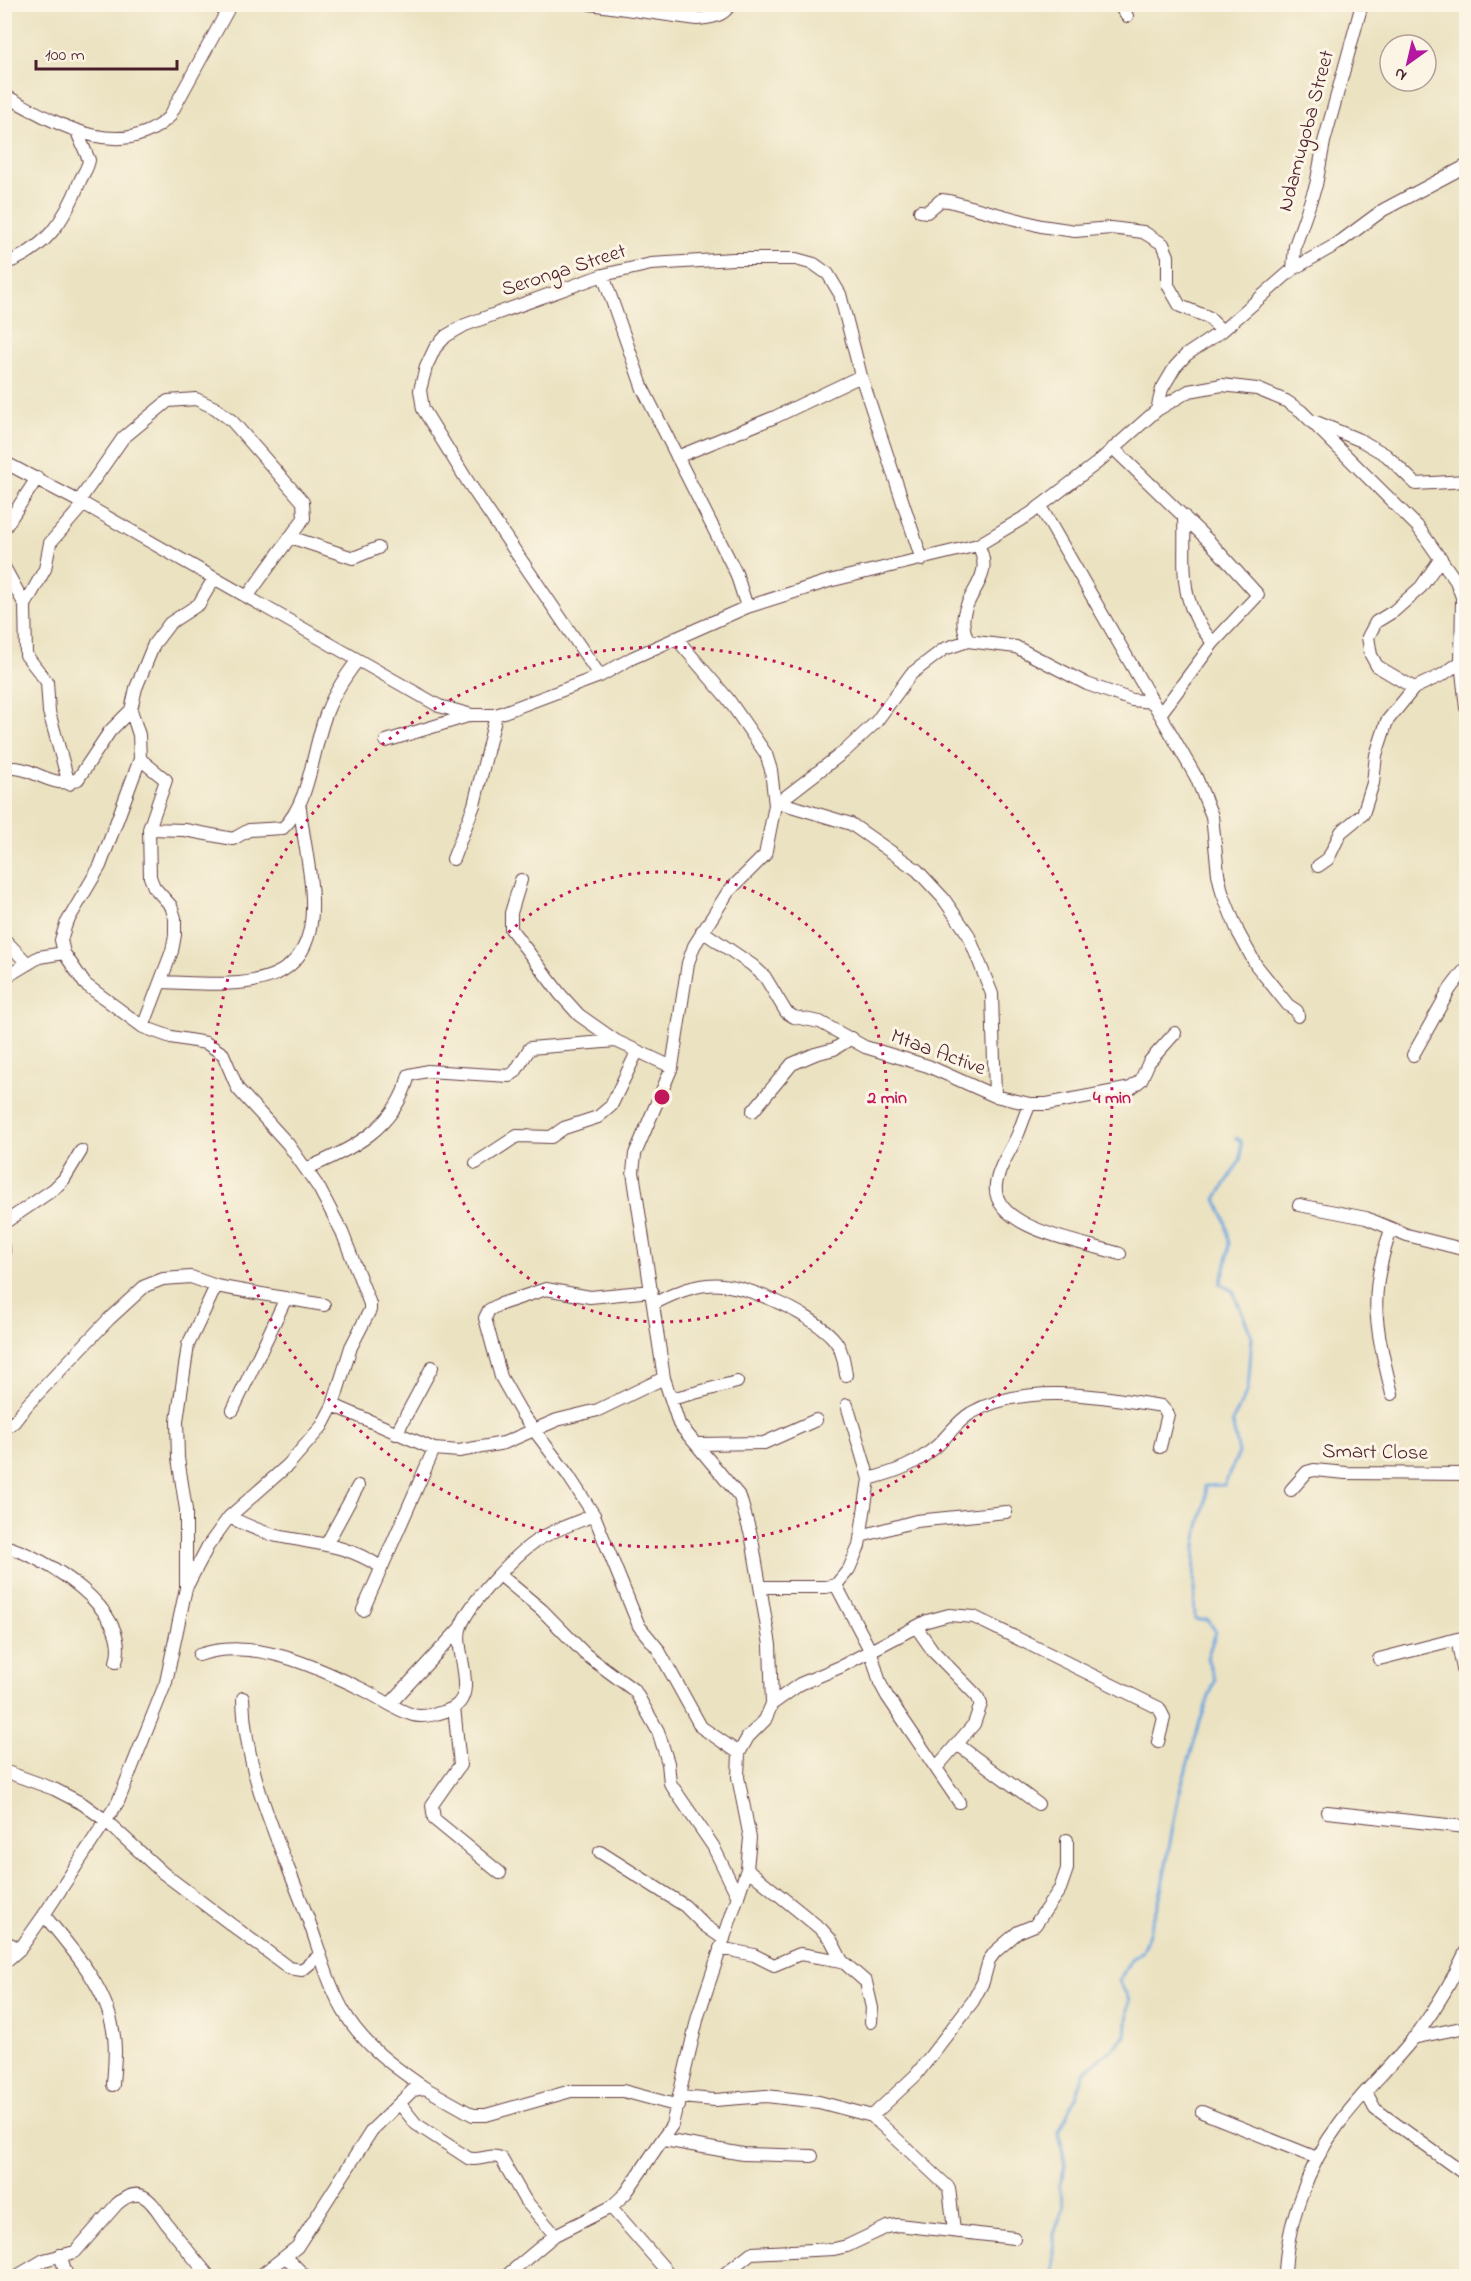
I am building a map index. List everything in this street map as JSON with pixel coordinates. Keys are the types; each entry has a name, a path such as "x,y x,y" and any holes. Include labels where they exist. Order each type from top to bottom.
{"street":[{"path":"590,4 697,20 714,17 727,10 730,4"},
{"path":"1118,4 1127,16"},
{"name":"Ndamugoba Street","path":"1293,269 1295,246 1316,185 1324,142 1362,4"},
{"path":"4,95 77,132 122,140 140,137 156,130 169,117 227,6"},
{"path":"4,264 30,251 50,237 61,223 89,160 77,132"},
{"path":"1157,410 1162,389 1174,367 1186,355 1222,331 1293,269 1337,244 1383,210 1467,166"},
{"path":"920,211 927,212 941,200 1041,226 1075,231 1111,228 1143,232 1163,244 1168,256 1168,285 1180,306 1208,317 1222,331"},
{"name":"Seronga Street","path":"600,676 468,482 423,409 420,390 426,367 435,348 446,336 465,325 603,275 651,264 733,259 796,259 814,264 828,274 840,294 861,376 922,560"},
{"path":"603,275 643,389 736,573 747,607"},
{"path":"676,457 775,417 861,376"},
{"path":"4,462 81,502 439,706 472,715 496,715 600,676 676,638 747,607 829,581 978,545 1040,506 1157,410 1189,391 1221,385 1257,389 1286,401 1312,420 1418,527 1441,558 1456,581 1462,597 1461,662 1467,708"},
{"path":"25,605 45,569 50,543 81,502 123,438 168,401 196,399 214,408 231,421 303,502 304,518 247,597"},
{"path":"1312,420 1362,441 1386,455 1416,484 1467,481"},
{"path":"1113,448 1184,516 1258,595 1157,708"},
{"path":"4,528 37,478"},
{"path":"1040,506 1196,777 1212,816 1220,883 1238,932 1256,965 1288,1005 1297,1011 1298,1016"},
{"path":"1184,516 1184,583 1187,600 1199,626 1213,643"},
{"path":"290,537 353,558 378,548"},
{"path":"968,641 962,618 972,592 985,572 986,563 978,545"},
{"path":"1414,688 1377,666 1371,655 1368,637 1376,622 1394,611 1421,587 1441,558"},
{"path":"4,567 25,605 26,655 46,682 49,712 69,783"},
{"path":"186,1588 208,1546 230,1517 288,1466 322,1425 333,1405 340,1376 370,1304 342,1232 306,1169 288,1144 238,1089 223,1054 206,1043 171,1037 143,1027 85,984 64,953 61,940 66,924 100,866 140,759 139,735 131,710 136,688 161,633 170,623 199,604 214,578"},
{"path":"506,2277 555,2235 611,2207 626,2193 648,2158 664,2140 679,2101 698,2016 747,1869 750,1838 738,1777 739,1754 748,1737 765,1720 772,1704 770,1645 752,1539 740,1497 679,1424 664,1378 633,1172 635,1154 672,1067 688,963 702,931 728,892 765,855 778,804 766,754 728,699 676,638"},
{"path":"778,804 845,751 876,722 911,674 944,649 968,641 1009,645 1087,684 1157,708"},
{"path":"160,982 256,981 275,976 297,957 307,940 312,919 312,896 300,808 325,717 343,679 357,661"},
{"path":"1318,866 1328,859 1341,832 1363,814 1369,799 1382,733 1387,721 1414,688 1442,675 1461,662"},
{"path":"4,769 20,768 50,781 69,783 78,779 110,731 131,710"},
{"path":"386,741 472,715"},
{"path":"453,859 474,805 496,715"},
{"path":"140,759 166,780 149,829 150,877 154,887 171,906 175,918 172,951 143,1027"},
{"path":"778,804 852,824 917,870 943,898 968,934 992,994 995,1096"},
{"path":"149,829 185,830 233,839 249,830 284,828 300,808"},
{"path":"521,880 511,913 511,929 579,1015 616,1041 672,1067"},
{"name":"Mtaa Active","path":"702,931 765,977 786,1012 794,1017 820,1022 885,1055 938,1070 995,1096 1030,1104 1047,1104 1131,1088 1141,1080 1149,1062 1174,1033"},
{"path":"4,939 28,964"},
{"path":"4,978 39,957 64,953"},
{"path":"1413,1055 1450,989 1463,972 1467,972"},
{"path":"753,1111 792,1064 834,1049 852,1038"},
{"path":"306,1169 351,1149 377,1131 403,1096 409,1075 427,1071 509,1076 515,1072 530,1048 616,1041"},
{"path":"476,1163 517,1136 551,1137 564,1128 598,1117 611,1106 637,1052"},
{"path":"1030,1104 1017,1136 1005,1154 996,1185 1001,1203 1009,1213 1040,1232 1120,1254"},
{"path":"4,1223 54,1189 64,1179 81,1150"},
{"path":"1299,1204 1366,1218 1391,1230 1467,1250"},
{"path":"1391,1230 1379,1262 1375,1313 1392,1394"},
{"path":"4,1249 4,1266"},
{"path":"4,1428 14,1422 28,1404 103,1325 145,1286 163,1280 191,1276 216,1286 324,1305"},
{"path":"739,1754 701,1727 693,1717 668,1666 633,1615 594,1515 522,1414 501,1377 485,1318 489,1310 546,1289 590,1297 653,1297 708,1284 732,1287 812,1318 834,1338 841,1351 846,1375"},
{"path":"4,1964 20,1949 44,1915 118,1802 166,1682 186,1588 186,1510 178,1458 177,1421 188,1345 216,1286"},
{"path":"233,1410 286,1298"},
{"path":"396,1434 432,1367"},
{"path":"333,1405 434,1449 459,1451 504,1443 556,1420 598,1410 664,1378"},
{"path":"671,1399 736,1382"},
{"path":"869,1479 909,1467 940,1443 971,1413 1001,1401 1025,1396 1075,1396 1161,1406 1168,1414 1160,1447"},
{"path":"760,1587 836,1585 849,1569 861,1536 869,1479 847,1405"},
{"path":"698,1444 764,1443 816,1420"},
{"path":"363,1610 410,1508 434,1449"},
{"name":"Smart Close","path":"1291,1490 1307,1472 1314,1470 1346,1473 1467,1474"},
{"path":"327,1543 357,1486"},
{"path":"861,1536 916,1521 1006,1512"},
{"path":"390,1704 460,1628 474,1604 521,1551 538,1539 594,1515"},
{"path":"230,1517 275,1536 327,1543 358,1553 381,1567"},
{"path":"4,1546 40,1560 81,1588 100,1606 115,1632 119,1653 116,1662"},
{"path":"500,1575 542,1610 585,1654 635,1691 658,1731 668,1763 670,1783 713,1846 738,1897"},
{"path":"836,1585 872,1652 883,1690 959,1802"},
{"path":"772,1704 800,1684 872,1652 927,1621 949,1615 974,1617 1159,1708 1164,1718 1158,1742"},
{"path":"199,1655 218,1648 242,1648 273,1654 362,1689 413,1715 427,1716 454,1707 462,1697 465,1686 460,1628"},
{"path":"917,1628 933,1651 977,1696 981,1704 974,1724 936,1768"},
{"path":"1379,1659 1462,1638 1467,1684"},
{"path":"243,1698 247,1743 264,1808 320,1955 343,2010 358,2032 393,2066 425,2088 473,2115 486,2115 571,2091 623,2091 679,2101 766,2096 819,2102 872,2115 949,2188 954,2230"},
{"path":"454,1707 460,1764 432,1805 431,1812 434,1820 500,1873"},
{"path":"957,1744 1038,1804"},
{"path":"4,1771 54,1788 105,1820 163,1873 289,1968 302,1970 320,1955"},
{"path":"1327,1812 1443,1827 1467,1827"},
{"path":"872,2115 916,2074 973,2001 983,1982 989,1960 995,1952 1018,1932 1035,1925 1060,1889 1067,1869 1066,1840"},
{"path":"600,1852 685,1906 722,1943 774,1965 800,1954 842,1961"},
{"path":"747,1869 822,1930 831,1940 842,1961 866,1982 872,2008 871,2022"},
{"path":"44,1915 70,1947 103,1996 113,2029 113,2085"},
{"path":"4,1941 20,1949"},
{"path":"1285,2277 1286,2243 1292,2221 1317,2158 1339,2123 1367,2094 1413,2038 1451,1982 1467,1951"},
{"path":"1413,2038 1467,2027"},
{"path":"260,2277 286,2257 306,2235 372,2130 413,2090 425,2088"},
{"path":"1367,2094 1368,2102 1375,2109 1467,2175"},
{"path":"400,2104 416,2124 468,2158 474,2160 491,2155 501,2158 525,2200 555,2235"},
{"path":"1202,2112 1317,2158"},
{"path":"664,2140 743,2154 812,2156"},
{"path":"17,2277 36,2264 75,2252 124,2197 136,2195 151,2201 209,2277"},
{"path":"611,2207 671,2277"},
{"path":"722,2277 751,2253 834,2249 847,2246 887,2227 954,2230 1014,2238"},
{"path":"60,2255 68,2277"},
{"path":"286,2257 305,2277"}],"waterway":[{"path":"1054,2276 1054,2234 1064,2207 1059,2186 1065,2166 1059,2132 1076,2097 1084,2073 1126,2036 1129,1999 1119,1981 1131,1959 1141,1952 1147,1939 1160,1897 1179,1794 1215,1680 1207,1658 1216,1632 1208,1620 1195,1620 1194,1587 1196,1542 1205,1503 1205,1486 1224,1485 1239,1453 1232,1422 1248,1390 1252,1337 1233,1291 1220,1284 1227,1261 1229,1242 1222,1211 1216,1199 1241,1159 1241,1141 1236,1138"}]}
